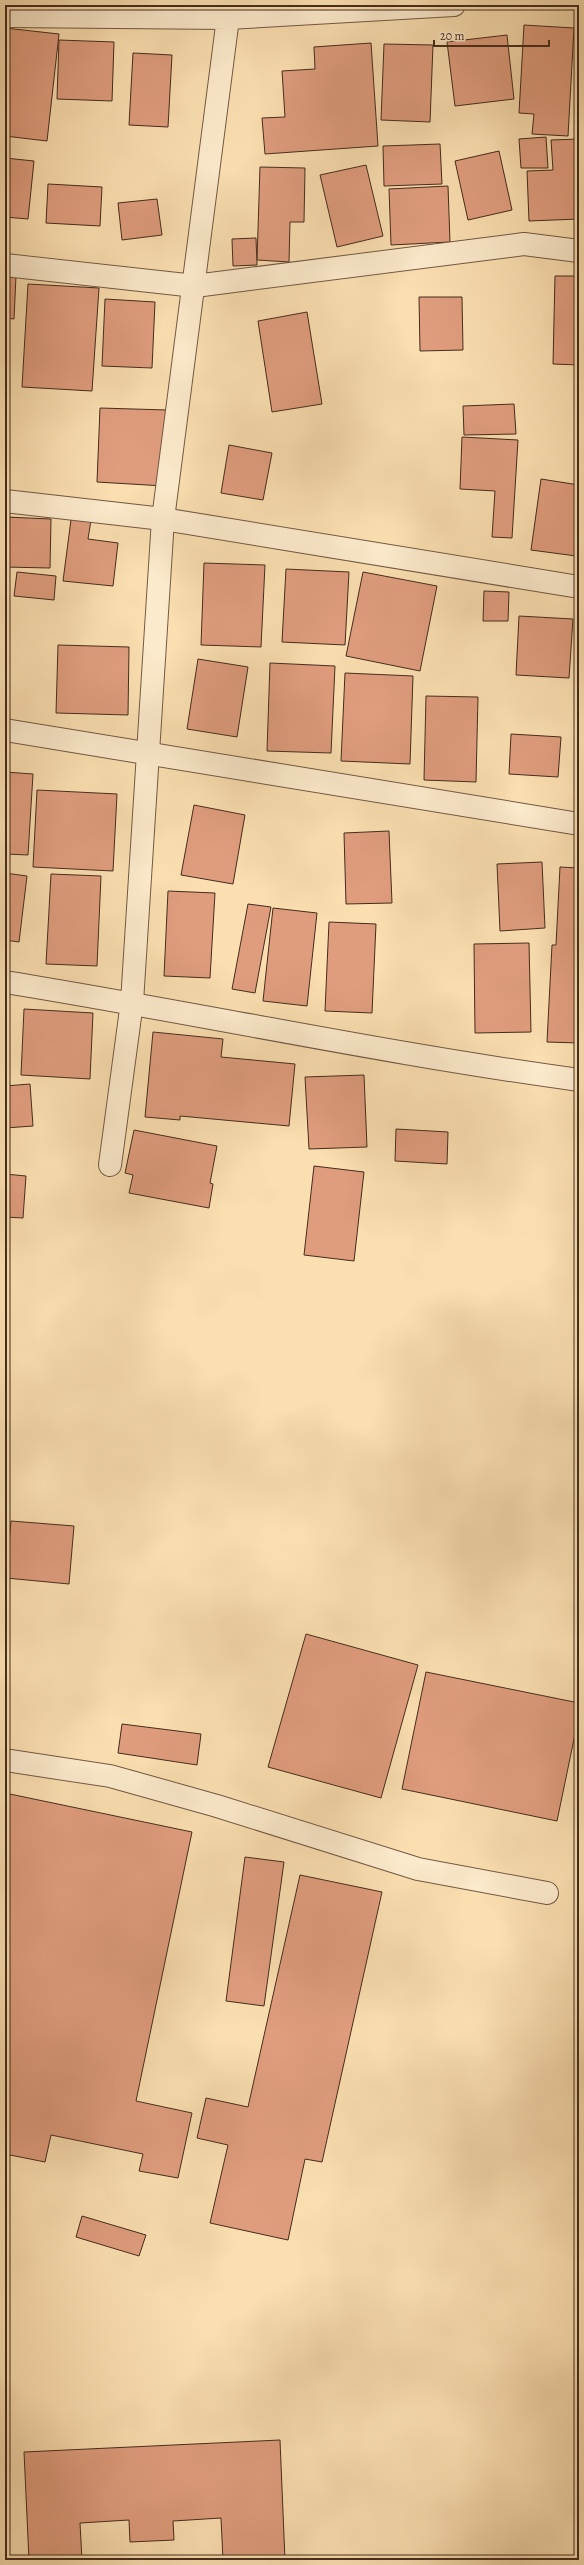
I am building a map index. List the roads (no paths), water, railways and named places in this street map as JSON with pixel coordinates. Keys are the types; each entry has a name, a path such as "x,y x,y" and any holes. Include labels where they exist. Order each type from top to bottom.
{"street":[{"path":"5,16 230,12 454,5"},
{"path":"110,1165 132,1002 163,519 230,12"},
{"path":"5,265 195,286 524,244 579,251"},
{"path":"5,501 163,519 579,587"},
{"path":"5,730 579,824"},
{"path":"5,982 132,1002 475,1066 579,1080"},
{"path":"5,1760 110,1776 217,1806 418,1869 547,1893"}]}
